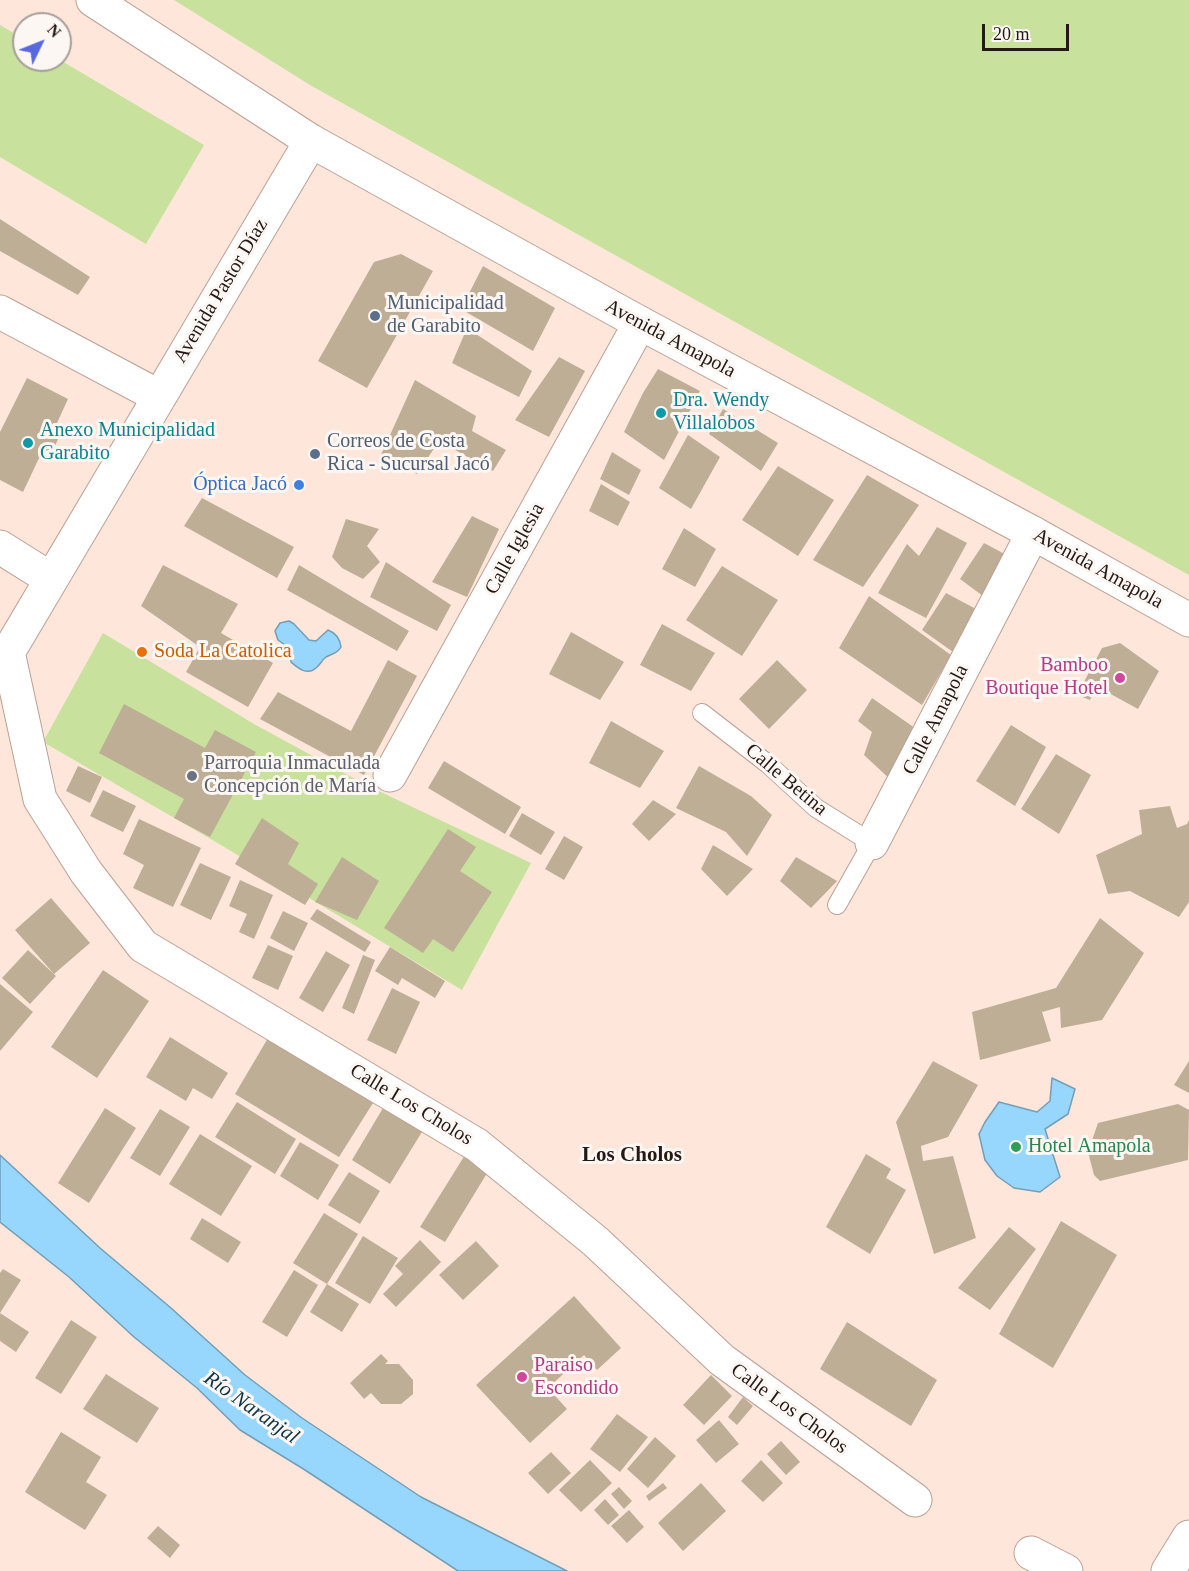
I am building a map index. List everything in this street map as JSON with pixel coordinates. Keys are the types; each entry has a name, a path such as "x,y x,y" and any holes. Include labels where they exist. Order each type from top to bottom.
{"street":[{"path":"93,0 311,141"},
{"name":"Avenida Amapola","path":"311,141 640,323 1033,533 1189,620"},
{"name":"Avenida Pastor Díaz","path":"4,659 311,141"},
{"path":"0,312 158,396"},
{"name":"Calle Iglesia","path":"390,775 640,323"},
{"name":"Calle Amapola","path":"872,843 1033,533"},
{"path":"0,547 51,579"},
{"name":"Calle Los Cholos","path":"4,659 40,799 86,872 143,946 477,1145 595,1241 722,1360 915,1500"},
{"path":"1168,1571 1189,1537"},
{"path":"1031,1553 1066,1571"}],"lane":[{"name":"Calle Betina","path":"702,713 768,764 816,808 872,843"},
{"name":"Calle Amapola","path":"837,905 872,843"}],"green space":[{"path":"174,0 1189,0 1189,575 310,85"},
{"path":"0,25 12,32 12,72 72,72 72,67 204,145 146,244 0,157"},
{"path":"103,633 254,724 366,785 531,863 462,990 221,845 43,742"}],"water":[{"path":"289,621 309,640 316,641 328,630 331,631 340,641 341,647 313,670 303,670 297,667 291,662 289,648 278,640 275,631 280,623"},
{"name":"Hotel Amapola","path":"1052,1078 1075,1089 1068,1114 1045,1129 1060,1177 1040,1192 1014,1188 997,1176 985,1160 979,1134 999,1102 1037,1112 1050,1101"},
{"name":"Río Naranjal","path":"0,1155 100,1248 245,1375 302,1418 421,1497 567,1571 458,1571 240,1430 197,1388 134,1337 69,1277 0,1222"}],"building":[{"path":"0,219 90,277 78,295 0,251"},
{"name":"Municipalidad de Garabito","path":"401,254 433,271 367,388 318,361 374,262"},
{"path":"483,266 555,308 533,351 461,309"},
{"path":"467,328 532,371 519,397 452,363"},
{"path":"559,357 585,371 549,437 515,420"},
{"name":"Dra. Wendy Villalobos","path":"658,369 700,391 664,460 624,432 643,393"},
{"name":"Anexo Municipalidad Garabito","path":"27,378 68,399 57,423 64,427 49,458 41,454 23,492 0,480 0,432"},
{"path":"415,380 476,416 472,431 506,450 493,471 439,441 417,474 380,457"},
{"path":"723,409 778,443 761,471 709,434"},
{"path":"688,435 720,457 691,509 659,488"},
{"path":"612,452 641,470 629,495 600,479"},
{"path":"778,466 834,500 798,556 742,520"},
{"path":"867,475 919,505 863,587 813,560"},
{"path":"601,484 630,502 618,526 589,511"},
{"path":"202,498 294,547 277,578 184,526"},
{"path":"472,516 499,529 467,597 432,582"},
{"path":"346,519 379,529 367,546 380,562 363,579 342,568 332,557"},
{"path":"937,527 967,543 926,618 878,593 907,544 919,556"},
{"path":"684,528 716,549 695,587 662,569"},
{"path":"984,543 1014,559 991,602 960,579"},
{"path":"386,562 451,605 437,631 370,597"},
{"path":"163,565 238,604 221,633 273,663 248,707 186,672 200,647 141,606"},
{"path":"299,565 409,631 397,651 287,590"},
{"path":"722,566 778,600 742,656 686,620"},
{"path":"946,593 976,609 953,652 922,630"},
{"path":"869,596 951,655 922,705 839,648"},
{"path":"662,624 715,653 691,691 640,665"},
{"path":"571,632 624,662 600,700 549,674"},
{"name":"Bamboo Boutique Hotel","path":"1120,643 1159,671 1138,709 1096,686 1090,700 1077,695 1102,648"},
{"path":"388,660 417,676 364,775 260,719 278,692 351,731"},
{"path":"777,660 807,690 769,729 739,699"},
{"path":"872,698 922,733 893,782 864,755 872,732 858,721"},
{"name":"Parroquia Inmaculada Concepción de María","path":"124,704 205,748 215,730 256,752 210,837 174,818 184,799 99,753"},
{"path":"611,721 664,751 640,788 589,763"},
{"path":"1011,725 1046,747 1015,806 976,781"},
{"path":"1056,754 1091,775 1059,834 1021,809"},
{"path":"444,761 521,807 505,834 428,788"},
{"path":"78,766 102,777 90,803 66,791"},
{"path":"699,766 751,796 772,815 747,856 726,832 676,808"},
{"path":"103,790 136,806 123,832 90,816"},
{"path":"653,800 676,814 649,841 632,824"},
{"path":"1170,806 1177,828 1187,824 1189,820 1189,902 1179,917 1130,891 1108,894 1096,855 1142,834 1139,810"},
{"path":"522,813 555,832 541,855 509,836"},
{"path":"262,818 299,843 288,864 318,884 305,905 235,864"},
{"path":"139,819 201,848 173,907 133,888 144,865 123,854"},
{"path":"448,829 476,847 460,871 492,892 453,952 433,939 423,953 384,928"},
{"path":"564,836 583,847 564,880 545,869"},
{"path":"713,845 753,869 727,896 701,869"},
{"path":"342,857 379,881 357,920 315,902"},
{"path":"796,857 837,881 811,908 780,881"},
{"path":"200,863 231,877 211,920 180,905"},
{"path":"240,880 273,895 254,939 239,932 247,914 229,906"},
{"path":"51,898 90,943 54,974 15,930"},
{"path":"317,909 371,942 365,952 310,919"},
{"path":"283,911 308,923 294,951 270,938"},
{"path":"1100,918 1144,953 1102,1020 1061,1028 1060,1007 1042,1012 1051,1041 980,1060 972,1012 1056,988"},
{"path":"268,945 293,956 278,990 252,978"},
{"path":"390,947 445,981 435,998 402,978 398,985 375,971"},
{"path":"28,950 56,976 30,1004 2,978"},
{"path":"326,951 350,965 323,1012 299,998"},
{"path":"363,955 375,960 354,1014 342,1008"},
{"path":"103,970 149,1001 97,1078 51,1047"},
{"path":"0,984 33,1012 0,1051"},
{"path":"392,988 420,1002 396,1054 367,1040"},
{"path":"170,1037 228,1073 212,1099 193,1088 186,1101 146,1077"},
{"path":"268,1038 373,1103 339,1157 235,1094"},
{"path":"933,1061 978,1085 948,1137 921,1146 923,1161 953,1156 976,1238 934,1254 896,1122"},
{"name":"Hotel Amapola","path":"1189,1061 1189,1093 1174,1085"},
{"path":"237,1102 296,1139 275,1174 215,1137"},
{"path":"386,1103 425,1127 390,1184 352,1160"},
{"name":"Hotel Amapola","path":"1178,1104 1189,1110 1188,1160 1100,1181 1094,1175 1088,1152 1098,1123"},
{"path":"105,1108 136,1128 89,1203 58,1183"},
{"path":"160,1109 190,1127 160,1176 130,1158"},
{"path":"200,1134 252,1166 221,1216 169,1184"},
{"path":"300,1142 339,1165 318,1200 280,1176"},
{"path":"866,1154 891,1169 886,1178 906,1190 870,1254 826,1227"},
{"path":"465,1155 489,1170 445,1242 420,1227"},
{"path":"349,1172 380,1191 360,1224 328,1205"},
{"path":"324,1213 358,1234 327,1284 293,1263"},
{"path":"202,1218 241,1242 228,1263 190,1239"},
{"path":"1061,1221 1117,1255 1053,1368 999,1334"},
{"path":"1009,1227 1036,1249 990,1310 958,1288"},
{"path":"363,1236 398,1258 370,1304 335,1283"},
{"path":"420,1240 441,1262 396,1307 383,1294 403,1274 395,1266"},
{"path":"476,1241 499,1266 463,1300 439,1275"},
{"path":"3,1269 21,1280 0,1313 0,1273"},
{"path":"294,1270 318,1285 287,1337 262,1322"},
{"path":"327,1284 359,1304 342,1332 310,1312"},
{"name":"Paraiso Escondido","path":"574,1296 621,1348 597,1370 584,1355 548,1388 567,1409 530,1443 476,1385"},
{"path":"0,1313 29,1332 16,1352 0,1341"},
{"path":"71,1320 97,1337 61,1394 35,1378"},
{"path":"847,1322 937,1380 911,1426 820,1369"},
{"path":"381,1354 388,1361 385,1364 399,1364 413,1380 413,1394 401,1404 381,1404 371,1393 364,1399 350,1383"},
{"path":"106,1374 159,1408 137,1443 83,1409"},
{"path":"711,1375 732,1396 704,1425 683,1405"},
{"path":"743,1397 753,1406 737,1425 728,1417"},
{"path":"617,1414 648,1437 620,1472 590,1449"},
{"path":"719,1420 739,1444 716,1463 696,1440"},
{"path":"61,1432 101,1457 86,1482 107,1495 85,1530 25,1492"},
{"path":"655,1437 676,1456 648,1488 627,1469"},
{"path":"781,1441 800,1462 786,1475 767,1454"},
{"path":"551,1452 571,1473 548,1494 528,1473"},
{"path":"590,1460 612,1483 581,1512 559,1490"},
{"path":"761,1460 783,1483 763,1502 741,1481"},
{"path":"663,1483 667,1488 649,1501 646,1496"},
{"path":"701,1483 726,1511 683,1551 658,1523"},
{"path":"619,1487 632,1501 624,1509 611,1494"},
{"path":"605,1499 619,1515 608,1525 594,1510"},
{"path":"629,1510 644,1527 627,1543 611,1526"},
{"path":"158,1526 180,1545 170,1558 147,1538"}],"place":[{"name":"Municipalidad de Garabito","path":"375,316"},
{"name":"Dra. Wendy Villalobos","path":"661,413"},
{"name":"Anexo Municipalidad Garabito","path":"28,443"},
{"name":"Correos de Costa Rica - Sucursal Jacó","path":"315,454"},
{"name":"Óptica Jacó","path":"299,485"},
{"name":"Soda La Catolica","path":"142,652"},
{"name":"Bamboo Boutique Hotel","path":"1120,678"},
{"name":"Parroquia Inmaculada Concepción de María","path":"192,776"},
{"name":"Hotel Amapola","path":"1016,1147"},
{"name":"Paraiso Escondido","path":"522,1377"}],"district":[{"name":"Los Cholos","path":"632,1156"}]}
